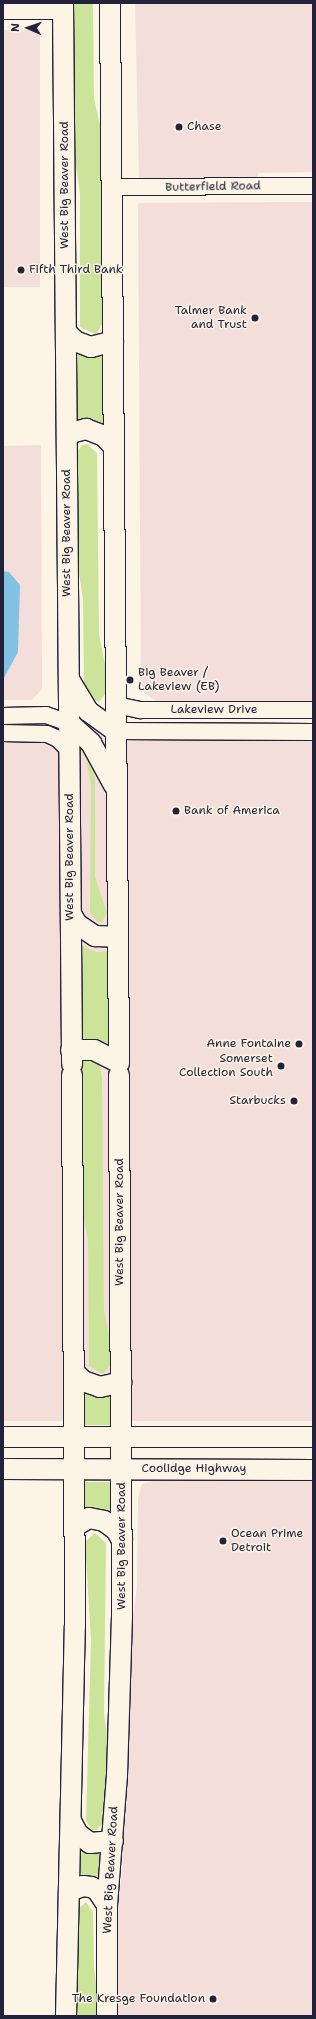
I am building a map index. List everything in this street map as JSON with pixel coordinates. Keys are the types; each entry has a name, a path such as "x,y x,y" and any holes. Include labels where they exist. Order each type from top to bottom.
{"main road":[{"name":"West Big Beaver Road","path":"107,2016 108,1904 122,1684 122,1469 110,3"},
{"name":"West Big Beaver Road","path":"63,7 75,1526 70,1891 66,2016"},
{"path":"66,332 75,341 91,347 113,341"},
{"path":"67,434 86,429 104,436 114,447"},
{"path":"69,677 84,705 116,731"},
{"path":"69,722 91,743 116,789"},
{"path":"70,914 77,924 95,936 118,937"},
{"path":"72,1063 104,1053 119,1069"},
{"path":"74,1372 83,1381 100,1387 121,1382"},
{"path":"3,1437 313,1437"},
{"path":"236,1469 231,1456 232,1448 242,1437"},
{"name":"Coolidge Highway","path":"3,1469 313,1470"},
{"path":"75,1526 89,1518 104,1520 116,1530 122,1540"},
{"path":"71,1821 78,1834 90,1843 113,1840"},
{"path":"70,1891 83,1886 91,1887 97,1890 108,1904"}],"street":[{"path":"3,11 63,7"},
{"name":"Butterfield Road","path":"112,188 313,186"},
{"name":"Lakeview Drive","path":"116,705 140,710 313,710"},
{"path":"3,716 46,715 69,722"},
{"name":"Lakeview Drive","path":"116,731 313,732"},
{"path":"3,733 47,734 58,738 69,750"}],"shaded area":[{"path":"135,3 313,3 313,172 258,173 258,179 139,179"},
{"path":"3,30 40,30 40,287 3,287"},
{"path":"313,202 313,701 156,701 141,690 138,203"},
{"path":"41,445 42,689 32,700 3,700 3,446"},
{"path":"3,736 313,736 313,1421 3,1421"},
{"path":"155,1480 313,1480 313,2016 114,2016 114,1927 122,1875 132,1624 137,1587 138,1499 142,1484"}],"green space":[{"path":"73,3 93,3 94,98 102,134 105,325 101,325 97,335 80,327 80,194 75,158"},
{"path":"76,351 89,356 103,356 104,424 100,426 75,421"},
{"path":"87,444 97,453 99,634 106,669 106,693 99,702 86,696 84,684 83,599 77,562 77,453 82,445"},
{"path":"81,745 93,767 95,779 95,877 107,913 102,922 97,922 90,912 91,785 86,759 78,747"},
{"path":"82,945 96,952 108,951 109,1046 80,1041"},
{"path":"93,1058 99,1062 102,1077 104,1311 111,1345 111,1365 103,1374 89,1366 88,1240 81,1205 81,1062"},
{"path":"86,1391 111,1396 110,1425 85,1425 83,1392"},
{"path":"84,1482 111,1482 112,1516 84,1510"},
{"path":"95,1533 106,1543 104,1712 108,1745 104,1822 97,1830 92,1830 86,1821 91,1640 85,1542"},
{"path":"82,1851 90,1854 100,1854 99,1881 78,1877"},
{"path":"86,1902 93,1912 94,1968 100,2016 76,2016 78,1909"}],"water":[{"path":"3,571 9,572 20,585 18,652 4,678"}],"place":[{"name":"Chase","path":"179,127"},
{"name":"Fifth Third Bank","path":"21,270"},
{"name":"Talmer Bank and Trust","path":"255,318"},
{"name":"Big Beaver / Lakeview (EB)","path":"130,680"},
{"name":"Bank of America","path":"176,811"},
{"name":"Anne Fontaine","path":"299,1044"},
{"name":"Somerset Collection South","path":"281,1066"},
{"name":"Starbucks","path":"294,1101"},
{"name":"Ocean Prime Detroit","path":"223,1541"},
{"name":"The Kresge Foundation","path":"213,1999"}]}
